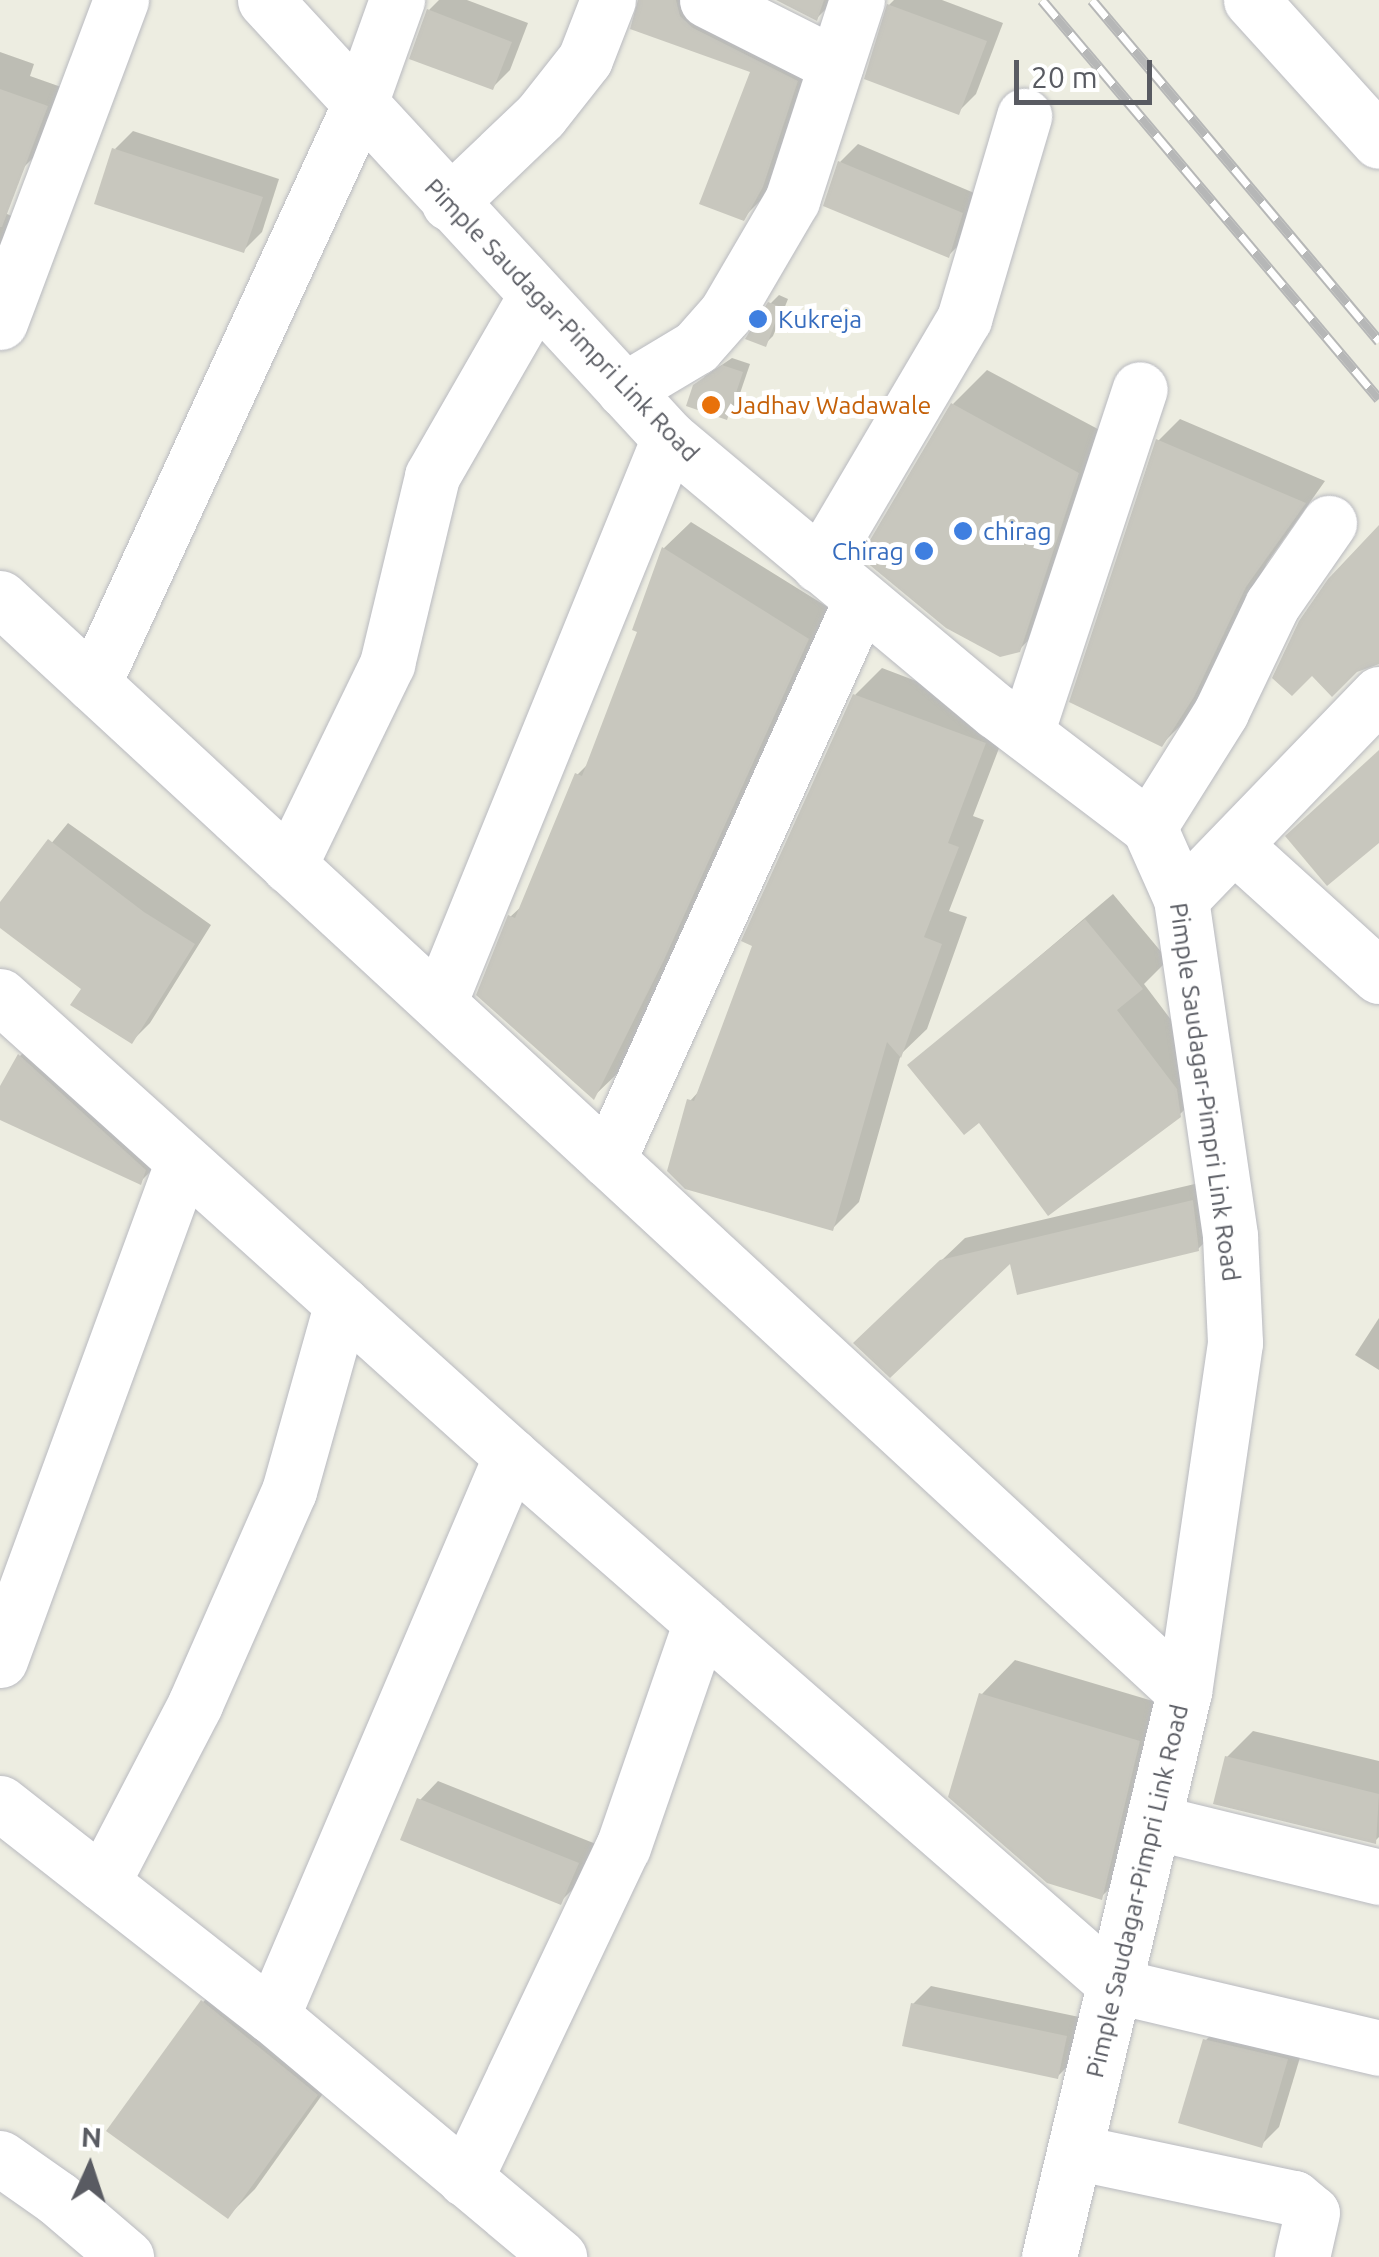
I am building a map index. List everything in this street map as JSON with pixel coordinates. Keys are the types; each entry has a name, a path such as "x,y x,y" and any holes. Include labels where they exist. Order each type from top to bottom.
{"street":[{"path":"0,322 121,0"},
{"name":"Pimple Saudagar-Pimpri Link Road","path":"265,0 669,438 861,600 1149,827 1181,899 1230,1236 1235,1343 1184,1692 1117,1986 1049,2257"},
{"path":"93,684 359,106 397,0"},
{"path":"449,203 541,115 585,59 608,0"},
{"path":"707,0 836,65"},
{"path":"624,390 696,348 726,313 792,200 857,0"},
{"path":"1250,0 1379,142"},
{"path":"819,565 964,318 1024,116"},
{"path":"289,866 387,664 432,476 536,295"},
{"path":"1026,733 1140,389"},
{"path":"438,1003 669,438"},
{"path":"1149,827 1222,712 1272,605 1330,524"},
{"path":"0,598 1184,1692"},
{"path":"608,1160 861,600"},
{"path":"1181,899 1379,694"},
{"path":"1235,846 1379,976"},
{"path":"5,1016 183,1161 512,1456 1117,1986 1379,2048"},
{"path":"0,1660 183,1161"},
{"path":"102,1883 195,1704 288,1491 342,1303"},
{"path":"272,2016 512,1456"},
{"path":"466,2179 623,1847 701,1622"},
{"path":"0,1803 272,2016 558,2257"},
{"path":"1154,1822 1379,1877"},
{"path":"1075,2152 1294,2198 1312,2214 1302,2257"},
{"path":"0,2158 57,2198 126,2257"}],"building":[{"path":"638,0 676,0 680,16 693,28 798,81 763,187 744,221 699,204 750,72 630,29"},
{"path":"776,0 824,0 817,21"},
{"path":"887,4 987,41 959,115 864,79"},
{"path":"427,9 512,42 493,90 409,59"},
{"path":"0,89 48,106 2,227 0,227"},
{"path":"112,148 263,197 244,253 94,204"},
{"path":"838,161 963,213 949,258 823,206"},
{"path":"768,302 781,307 766,347 745,339"},
{"path":"722,365 743,372 727,420 686,406 693,385"},
{"name":"chirag","path":"951,403 1079,473 1020,652 1000,657 946,628 860,557"},
{"path":"1156,439 1306,503 1246,587 1194,697 1162,747 1069,702"},
{"path":"1379,525 1379,664 1357,672 1332,697 1312,676 1292,696 1272,678 1299,621 1328,579"},
{"path":"662,547 809,639 664,960 594,1100 476,995 508,915 515,918 575,773 582,776 637,632 632,630"},
{"path":"853,694 986,743 948,843 959,847 924,937 942,944 901,1058 887,1042 833,1231 685,1189 667,1171 687,1099 694,1101 752,946 741,941"},
{"path":"1379,750 1379,843 1327,886 1285,836"},
{"path":"48,839 144,912 195,944 132,1044 70,1005 81,989 0,928 0,902"},
{"path":"1085,919 1143,989 1117,1010 1177,1089 1181,1117 1048,1216 979,1123 964,1135 907,1065"},
{"path":"18,1054 146,1170 141,1185 0,1120 0,1086"},
{"path":"1193,1200 1199,1251 1017,1295 1010,1264 890,1378 853,1343 940,1260"},
{"path":"979,1693 1140,1741 1102,1900 1047,1883 948,1797"},
{"path":"1225,1756 1379,1794 1376,1844 1213,1804"},
{"path":"417,1798 579,1863 561,1905 400,1840"},
{"path":"201,2000 318,2095 228,2219 106,2131"},
{"path":"911,2003 1067,2036 1058,2079 902,2046"},
{"path":"1203,2039 1288,2059 1262,2148 1178,2123"}],"railway":[{"path":"1042,0 1379,399"},
{"path":"1092,0 1379,341"}],"place":[{"name":"Kukreja","path":"758,319"},
{"name":"Jadhav Wadawale","path":"711,405"},
{"name":"chirag","path":"963,531"},
{"name":"Chirag","path":"924,551"}]}
